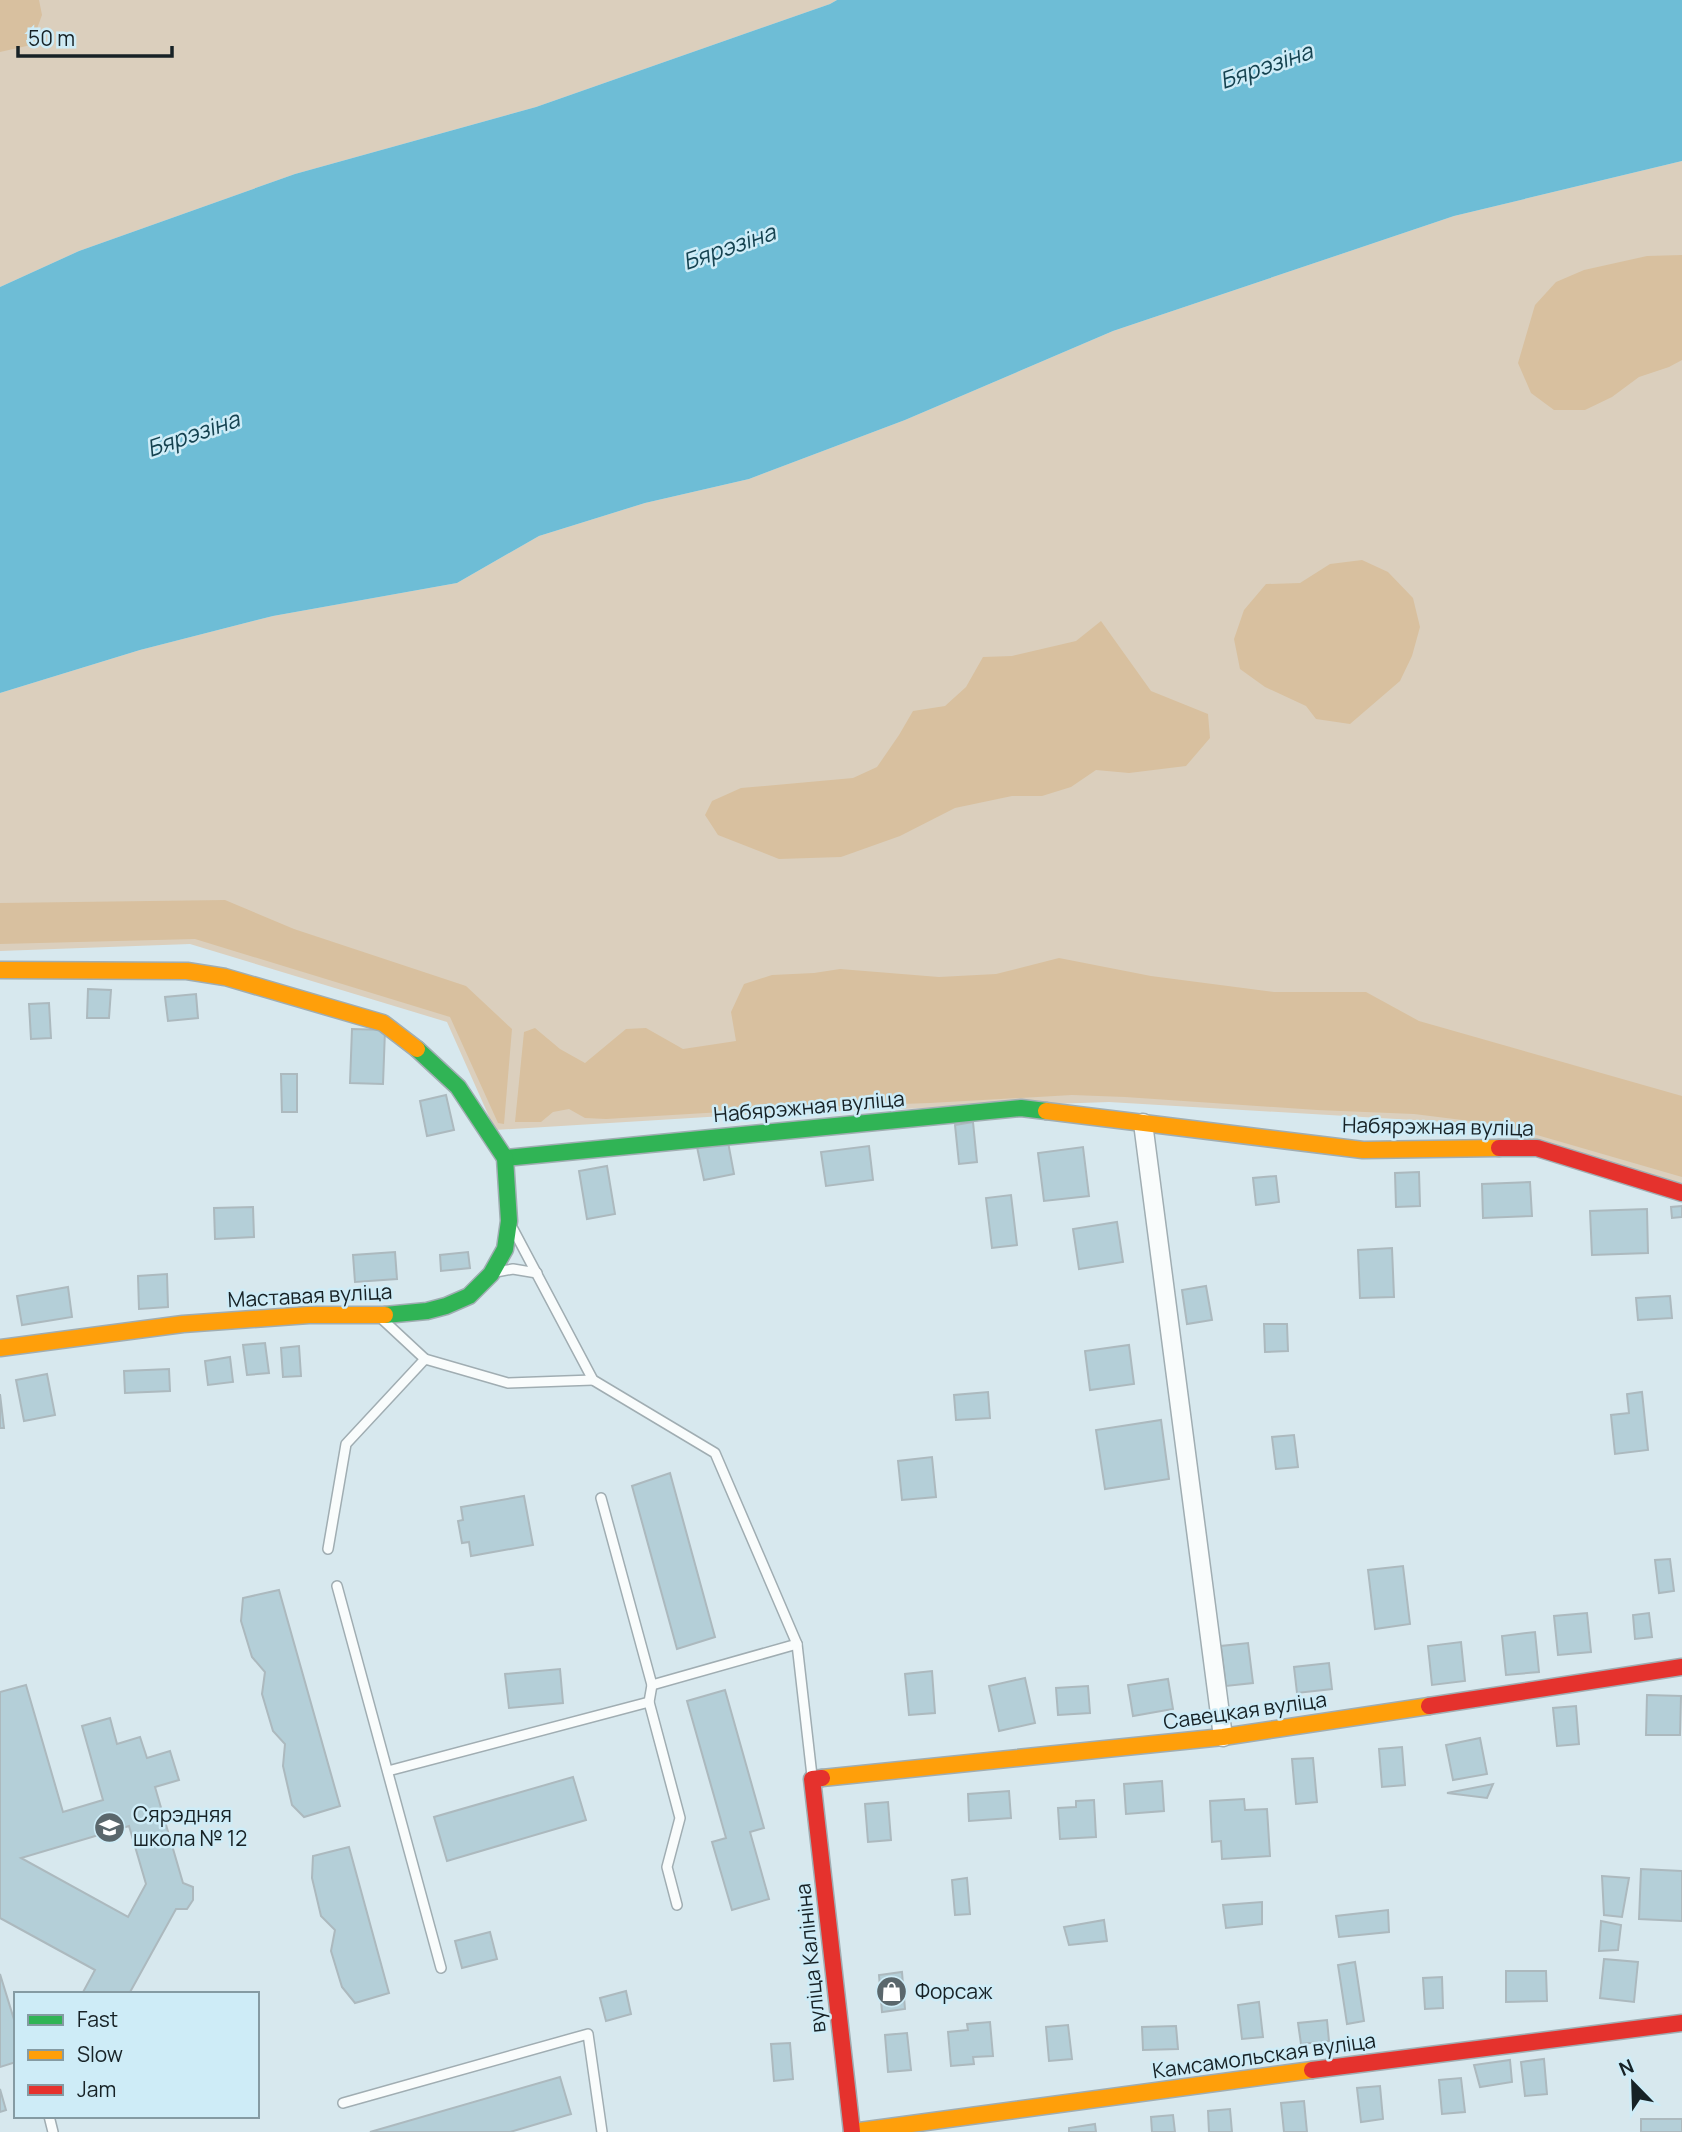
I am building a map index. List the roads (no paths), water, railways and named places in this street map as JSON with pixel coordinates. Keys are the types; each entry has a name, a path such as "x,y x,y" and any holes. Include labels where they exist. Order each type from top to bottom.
{"street":[{"path":"0,970 187,971 225,977 383,1023 406,1038 458,1087 505,1157"},
{"name":"Набярэжная вуліца","path":"505,1157 1021,1108 1363,1150 1538,1148 1682,1193"},
{"path":"1143,1123 1223,1737"},
{"name":"Маставая вуліца","path":"0,1348 183,1324 309,1315 379,1315 427,1311 446,1306 469,1296 491,1274 505,1249 509,1221 505,1157"},
{"name":"Савецкая вуліца","path":"812,1779 1223,1737 1682,1667"},
{"name":"вуліца Калініна","path":"812,1779 852,2132"},
{"name":"Камсамольская вуліца","path":"852,2132 1682,2023"}],"lane":[{"path":"509,1221 593,1380 715,1453 797,1644 812,1779"},
{"path":"491,1274 513,1269 537,1273"},
{"path":"379,1315 425,1359 508,1384 593,1380"},
{"path":"328,1549 346,1444 425,1359"},
{"path":"601,1498 652,1685 649,1702 680,1818 667,1867 677,1905"},
{"path":"337,1586 441,1968"},
{"path":"652,1685 797,1644"},
{"path":"388,1771 649,1702"},
{"path":"343,2103 588,2034 602,2132"}],"water":[{"name":"Бярэзіна","path":"837,0 1682,0 1682,161 1454,216 1113,331 905,420 749,479 645,503 539,536 457,583 273,616 140,650 0,693 0,287 79,251 295,174 536,107"}],"place":[{"name":"Сярэдняя школа № 12","path":"110,1827"},
{"name":"Форсаж","path":"892,1992"}]}
